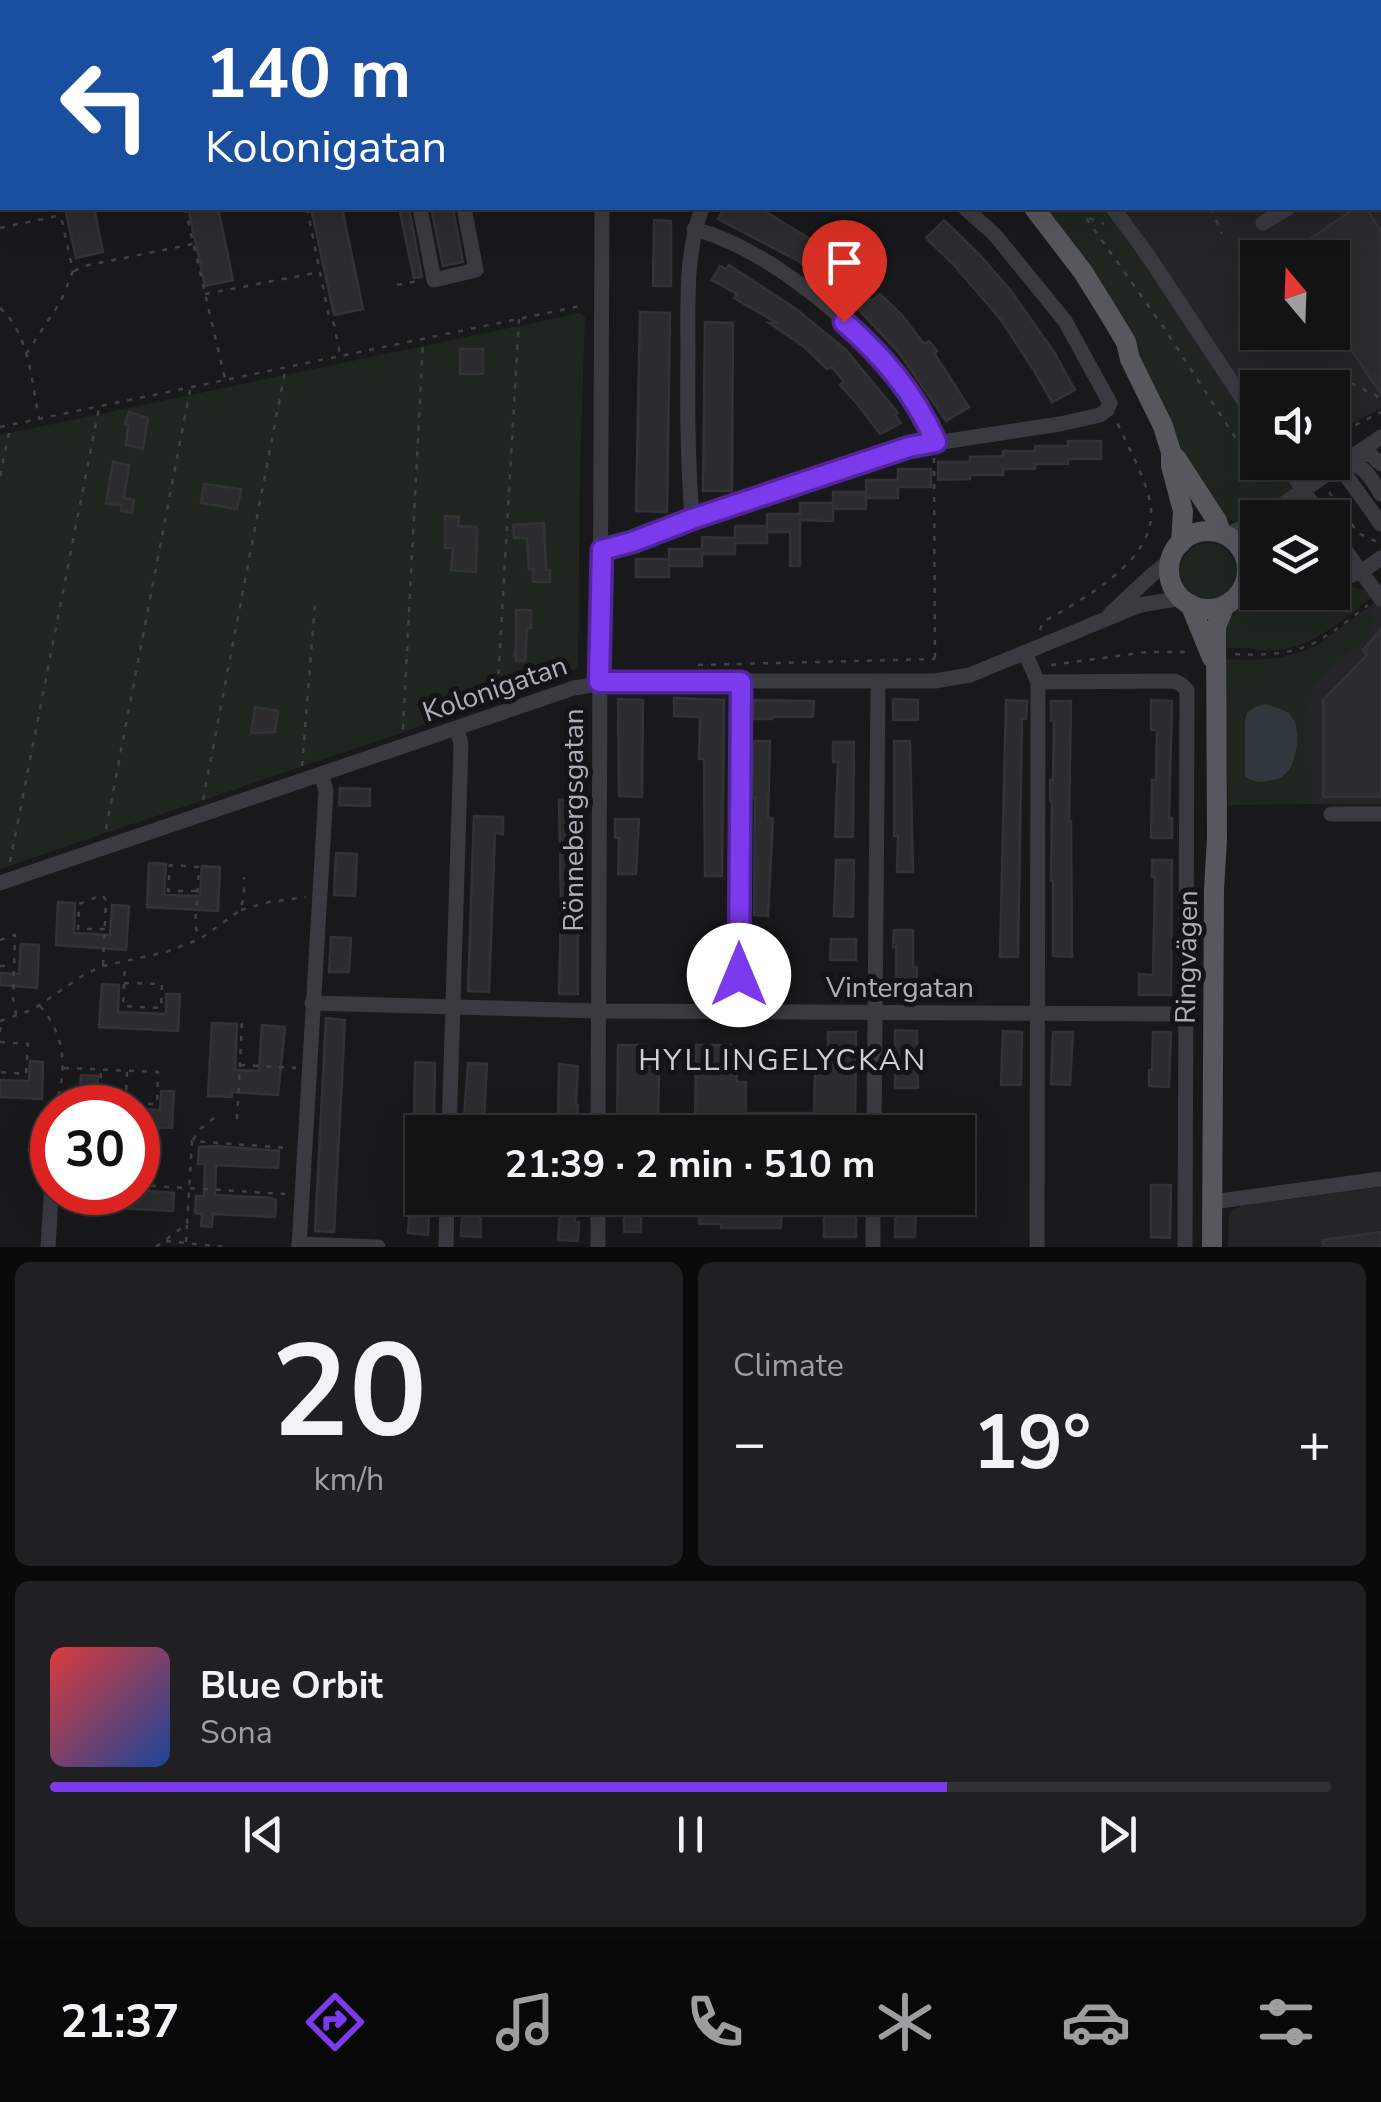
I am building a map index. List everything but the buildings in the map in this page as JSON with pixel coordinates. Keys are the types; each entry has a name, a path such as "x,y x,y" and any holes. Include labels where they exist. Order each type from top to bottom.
{"main road":[{"name":"Ringvägen","path":"1020,210 1067,270 1117,348 1130,359"},
{"name":"Ringvägen","path":"1036,210 1097,293 1126,342 1130,359 1162,426 1183,512 1171,580 1214,658"},
{"name":"Ringvägen","path":"1171,452 1224,534 1240,548"},
{"path":"1176,552 1190,536 1202,532 1224,534"},
{"name":"Ringvägen","path":"1212,1247 1217,840 1214,658 1216,627 1240,591"},
{"path":"1186,601 1208,609 1230,602"}],"street":[{"path":"420,210 434,280 476,270 464,210"},
{"name":"Rönnebergsgatan","path":"598,1115 601,210"},
{"path":"692,519 687,460 688,296 694,229 701,210"},
{"path":"602,550 909,447 1060,424 1107,410 1110,403 1065,321 995,235 967,210"},
{"path":"1114,210 1240,395"},
{"path":"1263,223 1285,210"},
{"path":"694,229 738,246 827,306 903,382 922,409 936,442"},
{"path":"1350,458 1372,445"},
{"path":"1372,445 1372,456 1381,464"},
{"path":"1350,464 1363,468 1381,494"},
{"path":"1294,480 1310,500"},
{"path":"1288,500 1318,480"},
{"path":"1349,480 1381,524"},
{"path":"1224,534 1240,527"},
{"name":"Kolonigatan","path":"1105,618 1176,552"},
{"path":"1350,557 1380,598"},
{"path":"1350,576 1381,558"},
{"path":"1230,602 1240,599"},
{"name":"Kolonigatan","path":"0,883 599,682 935,681 970,675 1140,605 1186,601"},
{"path":"1025,653 1038,682 1037,1247"},
{"path":"1038,682 1174,681 1187,690 1186,1247"},
{"path":"739,1012 741,682"},
{"path":"874,1115 878,682"},
{"path":"450,1115 460,744 456,729"},
{"path":"321,774 326,791 299,1246 378,1247"},
{"path":"1331,814 1381,814"},
{"name":"Vintergatan","path":"312,1003 598,1011 1187,1014"},
{"path":"1212,1202 1381,1178"},
{"path":"48,1247 50,1215"},
{"path":"446,1247 447,1215"},
{"path":"598,1215 598,1247"},
{"path":"873,1215 873,1247"}],"path":[{"path":"26,354 61,302 73,272 58,210"},
{"path":"185,210 225,380"},
{"path":"307,210 340,356"},
{"path":"1080,210 1164,328 1240,446"},
{"path":"1212,210 1222,234"},
{"path":"0,228 60,216"},
{"path":"73,272 84,266 193,244"},
{"path":"204,295 320,272"},
{"path":"397,285 434,280"},
{"path":"0,427 601,302"},
{"path":"0,308 18,328 39,419"},
{"path":"497,701 518,320"},
{"path":"402,735 424,339"},
{"path":"202,802 286,368"},
{"path":"1351,383 1381,402"},
{"path":"105,836 191,388"},
{"path":"1052,664 1040,631 1042,622 1116,574 1139,550 1149,531 1150,501 1110,403"},
{"path":"9,868 100,406"},
{"path":"1350,429 1381,412"},
{"path":"0,476 11,425"},
{"path":"935,681 936,442"},
{"path":"1326,480 1358,533 1381,548"},
{"path":"1038,682 1052,664 1147,652 1214,658 1274,655 1330,635 1380,598"},
{"path":"302,767 315,604"},
{"path":"701,665 935,659"},
{"path":"196,891 168,890 170,865 198,867 194,925 200,939"},
{"path":"239,911 244,898 244,877"},
{"path":"0,1032 0,1021 40,1005 85,974 200,939 239,911 269,902 320,895"},
{"path":"104,966 106,900 102,896 78,904 78,929 105,929"},
{"path":"0,940 15,936 16,1016"},
{"path":"124,982 162,984 161,1008 123,1006 124,982 125,961"},
{"path":"0,966 14,966"},
{"path":"40,1005 59,1037 64,1068 61,1085"},
{"path":"237,1119 242,1023"},
{"path":"0,1042 28,1044 26,1074 0,1072"},
{"path":"240,1064 308,1069"},
{"path":"64,1068 158,1072 157,1085"},
{"path":"101,1085 102,1070"},
{"path":"127,1071 127,1085"},
{"path":"186,1243 192,1142 214,1118"},
{"path":"192,1142 304,1149"},
{"path":"160,1186 302,1195"},
{"path":"156,1247 187,1224"},
{"path":"165,1241 224,1247"}],"shaded area":[{"path":"1041,210 1107,210 1240,413 1240,480 1286,480 1293,490 1279,500 1240,500 1240,520 1216,513"},
{"path":"1107,210 1381,210 1381,408 1350,425 1350,370 1240,370 1240,413"},
{"path":"580,313 585,317 578,668 401,733 0,869 0,435"},
{"path":"1208,543 1228,551 1236,571 1228,591 1208,599 1188,591 1180,571 1188,551"},
{"path":"1350,586 1364,590 1371,598 1316,637 1287,649 1270,651 1222,647 1227,623 1240,609 1350,610"},
{"path":"1381,598 1381,805 1309,804 1308,652"},
{"path":"1368,610 1374,619 1371,632 1314,686 1310,700 1312,804 1228,805 1225,659 1268,659 1302,651 1333,636","holes":["1272,707 1283,710 1246,776 1245,728"]},
{"path":"1265,704 1292,717 1297,740 1286,773 1258,782 1245,776 1245,720 1247,713"},
{"path":"1381,1187 1381,1247 1228,1247 1229,1213 1241,1206"}],"district":[{"name":"HYLLINGELYCKAN","path":"783,1060"}],"route":[{"path":"739,975 741,682 599,682 602,550 909,447 936,442 922,409 903,382 844,322"}]}
